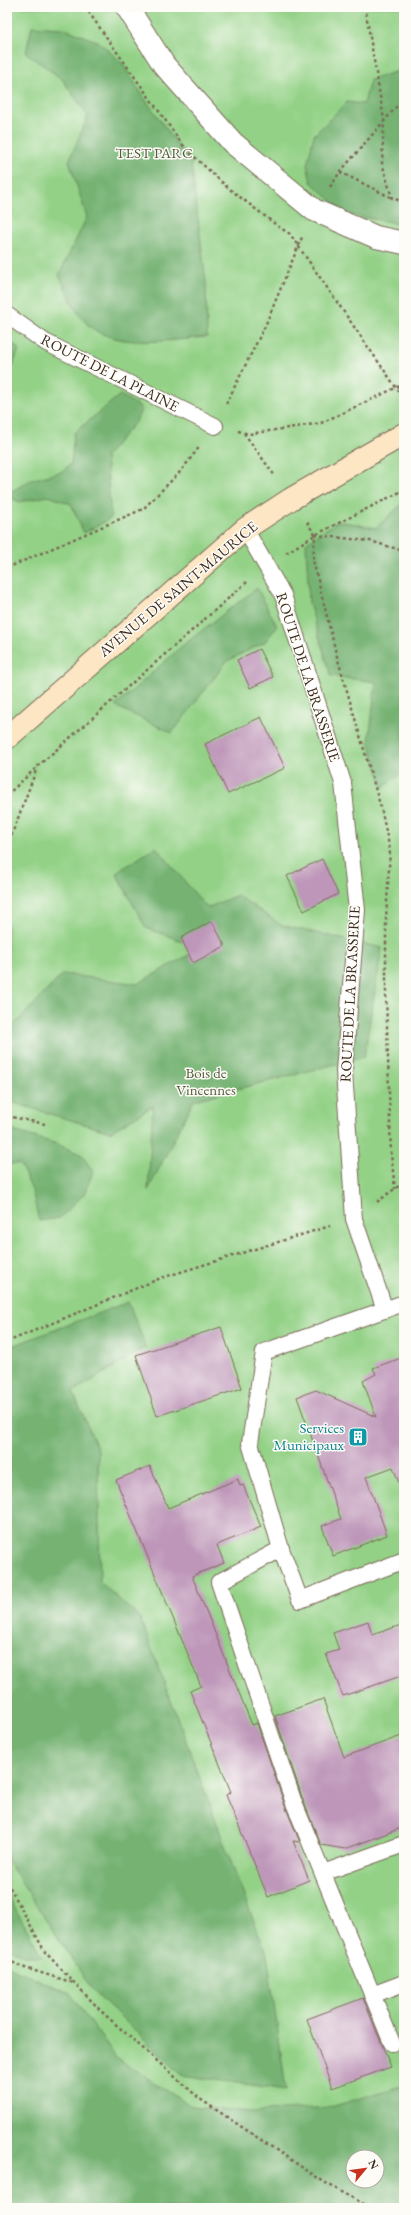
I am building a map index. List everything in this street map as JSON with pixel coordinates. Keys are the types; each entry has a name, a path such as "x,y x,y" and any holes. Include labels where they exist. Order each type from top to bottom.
{"main road":[{"name":"AVENUE DE SAINT-MAURICE","path":"7,738 245,529 291,499 404,434"}],"street":[{"path":"127,7 164,65 233,143 314,210 376,237 404,243"}],"lane":[{"name":"ROUTE DE LA PLAINE","path":"7,315 45,342 215,426"},
{"name":"ROUTE DE LA BRASSERIE","path":"245,529 283,595 343,783 357,910 344,1071 354,1219 385,1310"},
{"path":"402,1561 300,1600 281,1549 250,1444 264,1352 404,1303"},
{"path":"281,1549 219,1582 294,1803 392,2043"},
{"path":"323,1873 404,1844"},
{"path":"372,1996 404,1983"}],"path":[{"path":"85,7 184,148 227,187 290,234 404,399"},
{"path":"365,7 384,120 382,163 392,198"},
{"path":"314,210 340,172 404,98"},
{"path":"340,172 392,198 404,202"},
{"path":"7,568 143,509 181,471 215,426 265,326 298,247"},
{"path":"276,478 244,432 249,434 321,423 404,384"},
{"path":"285,554 314,535 404,490"},
{"path":"306,520 314,535"},
{"path":"314,535 370,541 404,551"},
{"path":"7,795 249,581"},
{"path":"7,846 38,766"},
{"path":"7,1116 45,1124"},
{"path":"7,1342 161,1278 354,1219 404,1182"},
{"path":"7,1882 45,1952 103,2013 200,2100 324,2182 371,2208"},
{"path":"7,1960 25,1968 74,1983"}],"green space":[{"name":"Bois de Vincennes","path":"7,7 404,7 404,2208 7,2208"},
{"name":"TEST PARC","path":"32,26 63,28 99,42 122,63 145,99 191,163 206,282 207,337 142,341 109,337 95,330 84,321 70,299 59,275 87,217 69,161 88,116 62,79 26,53"},
{"path":"404,69 404,228 391,222 346,214 311,182 307,165 314,135 347,102 364,104 370,80"},
{"path":"7,339 19,349 11,371 7,373"},
{"path":"120,395 142,408 136,421 106,456 111,518 84,533 71,504 48,496 19,502 7,496 7,494 31,480 61,472 71,464 74,433"},
{"path":"404,502 404,772 383,787 369,741 376,682 331,676 309,603 306,543 338,521 376,528"},
{"path":"257,588 277,626 265,642 227,661 172,733 115,706 182,646"},
{"path":"156,847 207,908 237,895 281,925 382,948 364,1057 194,1100 148,1190 153,1106 110,1132 11,1102 7,1032 63,974 137,984 201,948 146,928 116,873"},
{"path":"7,1129 57,1144 82,1155 93,1172 84,1194 60,1218 39,1221 32,1190 20,1164 7,1164"},
{"path":"128,1302 146,1347 73,1392 98,1450 100,1582 140,1618 267,1954 286,2090 181,2075 91,1988 7,1860 7,1348"},
{"path":"7,1894 42,1956 26,1956 7,1947"},
{"path":"7,1966 70,1993 116,2058 191,2106 251,2112 331,2107 404,2085 404,2208 7,2208"}],"building":[{"path":"259,649 273,677 250,688 237,660"},
{"path":"261,717 285,768 228,794 205,744"},
{"path":"322,859 338,894 304,911 287,876"},
{"path":"212,921 225,946 193,963 181,938"},
{"path":"221,1327 242,1388 157,1416 136,1355"},
{"name":"Services Municipaux","path":"404,1357 404,1486 400,1486 393,1467 366,1477 387,1535 333,1556 322,1526 341,1519 297,1397 316,1390 376,1417 363,1381 376,1374 373,1368"},
{"path":"150,1466 168,1508 238,1479 240,1486 243,1485 261,1527 217,1545 224,1563 192,1576 252,1725 257,1723 285,1806 300,1842 293,1841 309,1880 268,1897 226,1795 231,1792 190,1691 201,1686 116,1480"},
{"path":"368,1621 372,1635 404,1624 404,1675 343,1696 326,1654 339,1650 333,1633"},
{"path":"323,1699 344,1757 404,1735 404,1827 345,1849 321,1845 303,1800 275,1716"},
{"path":"363,1998 391,2067 332,2088 307,2019"}],"place":[{"name":"Services Municipaux","path":"358,1437"}]}
